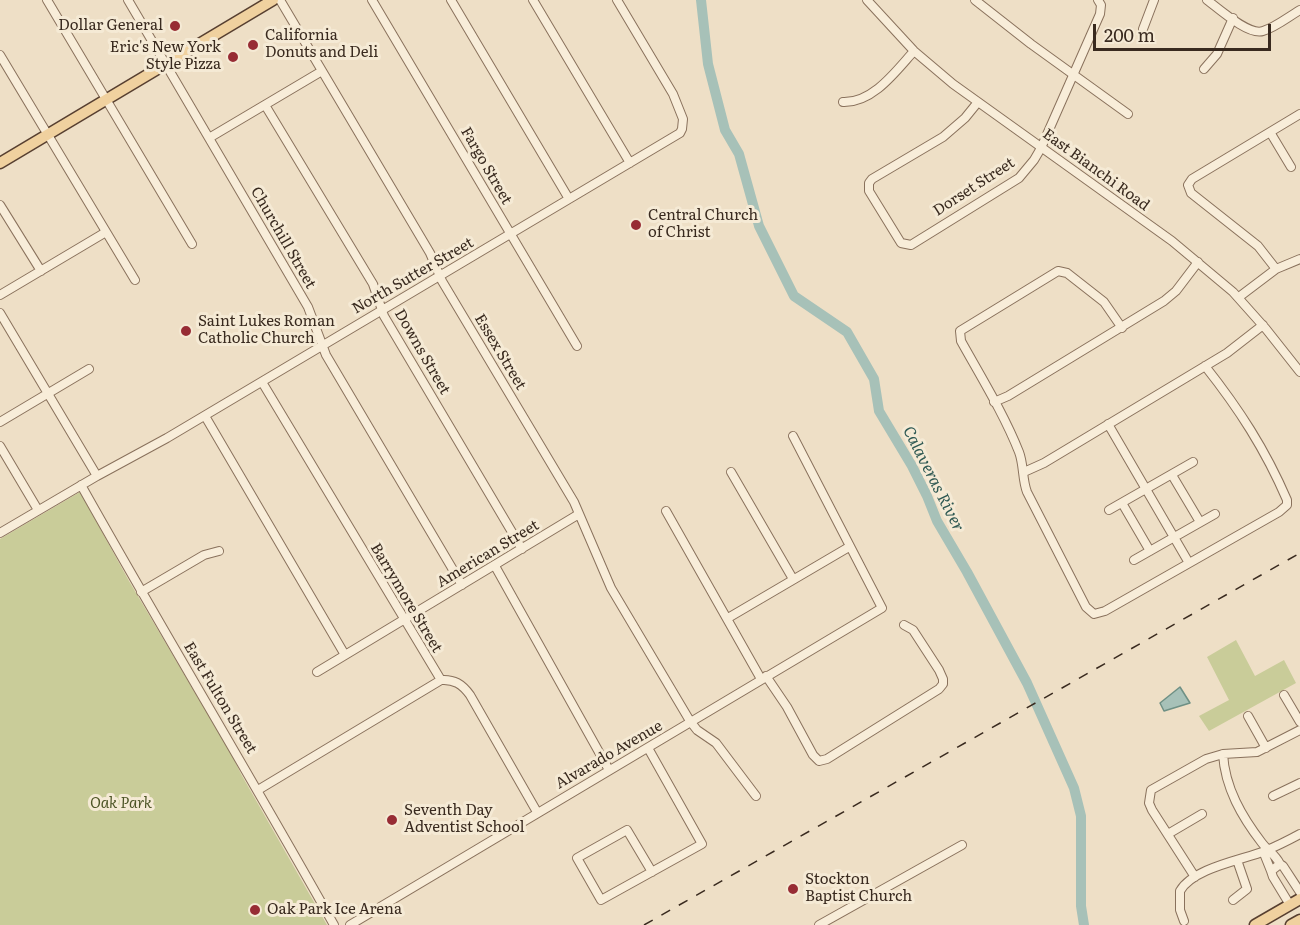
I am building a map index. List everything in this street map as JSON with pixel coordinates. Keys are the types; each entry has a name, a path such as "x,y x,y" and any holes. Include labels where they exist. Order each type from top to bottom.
{"main road":[{"path":"0,163 273,0"},
{"path":"1256,925 1300,899"},
{"path":"1291,925 1300,920"}],"street":[{"path":"47,0 192,244"},
{"name":"Churchill Street","path":"129,0 308,307 326,355 462,585"},
{"name":"Essex Street","path":"280,0 430,253 439,276 566,487 610,588 690,722 697,730 716,743 756,796"},
{"name":"Fargo Street","path":"372,0 577,346"},
{"path":"451,0 569,199"},
{"path":"533,0 630,164"},
{"name":"North Sutter Street","path":"0,533 205,416 675,137 682,129 683,119 673,94 617,0"},
{"name":"East Bianchi Road","path":"867,0 914,51 953,84 1198,262 1239,297 1300,372"},
{"path":"975,0 1128,114"},
{"path":"1143,29 1154,0"},
{"path":"1207,0 1249,30 1258,32 1300,10"},
{"name":"Dorset Street","path":"978,102 965,118 943,137 870,180 868,191 898,240 904,245 910,244 1019,178 1034,160 1100,14 1099,3"},
{"path":"1204,69 1217,54 1233,18"},
{"path":"843,102 863,97 880,87 914,51"},
{"path":"0,55 135,280"},
{"path":"209,138 322,71"},
{"name":"Downs Street","path":"265,105 373,284 384,316 522,549"},
{"path":"1276,269 1258,246 1199,201 1188,189 1191,179 1300,114"},
{"path":"1270,132 1292,167"},
{"path":"0,205 41,271"},
{"path":"0,296 106,232"},
{"path":"1239,297 1276,269 1300,258"},
{"path":"994,402 1008,396 1164,302 1176,291 1198,262"},
{"path":"1122,328 1104,302 1067,273 1058,271 960,331 961,341 1019,451 1027,492 1086,607 1094,614 1104,611 1279,512 1287,505 1287,500 1261,445 1232,400 1205,366"},
{"path":"0,313 97,476"},
{"path":"1024,472 1044,463 1238,346 1263,325"},
{"path":"0,422 89,369"},
{"name":"Barrymore Street","path":"262,382 441,680"},
{"path":"205,416 345,655"},
{"path":"1108,424 1188,563"},
{"path":"728,618 849,547 793,436"},
{"path":"0,446 38,510"},
{"path":"1109,510 1193,462"},
{"path":"731,472 792,579"},
{"path":"1172,475 1200,522"},
{"name":"East Fulton Street","path":"81,485 334,925"},
{"path":"1122,503 1150,551"},
{"path":"666,511 764,677 787,707 813,755 819,761 827,759 884,725 939,689 942,684 939,670 914,630 904,625"},
{"name":"American Street","path":"317,672 579,514"},
{"path":"1134,560 1215,514"},
{"name":"Alvarado Avenue","path":"350,925 882,608 849,547"},
{"path":"141,592 204,555 219,551"},
{"path":"495,566 609,770"},
{"path":"258,790 441,680 452,680 459,683 470,695 537,812"},
{"path":"1284,695 1296,706 1300,722"},
{"path":"1248,716 1266,748"},
{"path":"1195,877 1152,810 1149,796 1155,787 1206,759 1223,754 1248,753 1266,748 1300,730"},
{"path":"648,748 702,844 601,900 577,858 627,830 651,872"},
{"path":"1223,754 1233,798 1267,850 1273,852 1300,892"},
{"path":"1273,796 1300,783"},
{"path":"1168,834 1202,814"},
{"path":"1184,921 1180,910 1180,891 1195,877 1267,850 1300,834"},
{"path":"819,925 962,845"},
{"path":"1267,850 1265,856 1273,878 1290,905"},
{"path":"1233,900 1247,889 1237,860"},
{"path":"1271,871 1280,864"}],"green space":[{"name":"Oak Park","path":"80,492 129,581 204,708 220,730 241,774 327,925 0,925 0,539"},
{"path":"1236,640 1255,676 1284,660 1296,683 1209,731 1199,716 1229,700 1207,657"}],"water":[{"path":"1180,687 1190,703 1164,711 1160,703"}],"waterway":[{"name":"Calaveras River","path":"701,0 708,64 725,130 739,154 759,226 794,296 847,332 874,379 879,411 912,466 937,521 1027,683 1074,788 1081,816 1081,906 1084,925"}],"railway":[{"path":"644,925 1300,553"}],"place":[{"name":"Dollar General","path":"175,26"},
{"name":"California Donuts and Deli","path":"253,45"},
{"name":"Eric's New York Style Pizza","path":"233,57"},
{"name":"Central Church of Christ","path":"636,225"},
{"name":"Saint Lukes Roman Catholic Church","path":"186,331"},
{"name":"Seventh Day Adventist School","path":"392,820"},
{"name":"Stockton Baptist Church","path":"793,889"},
{"name":"Oak Park Ice Arena","path":"255,910"}]}
